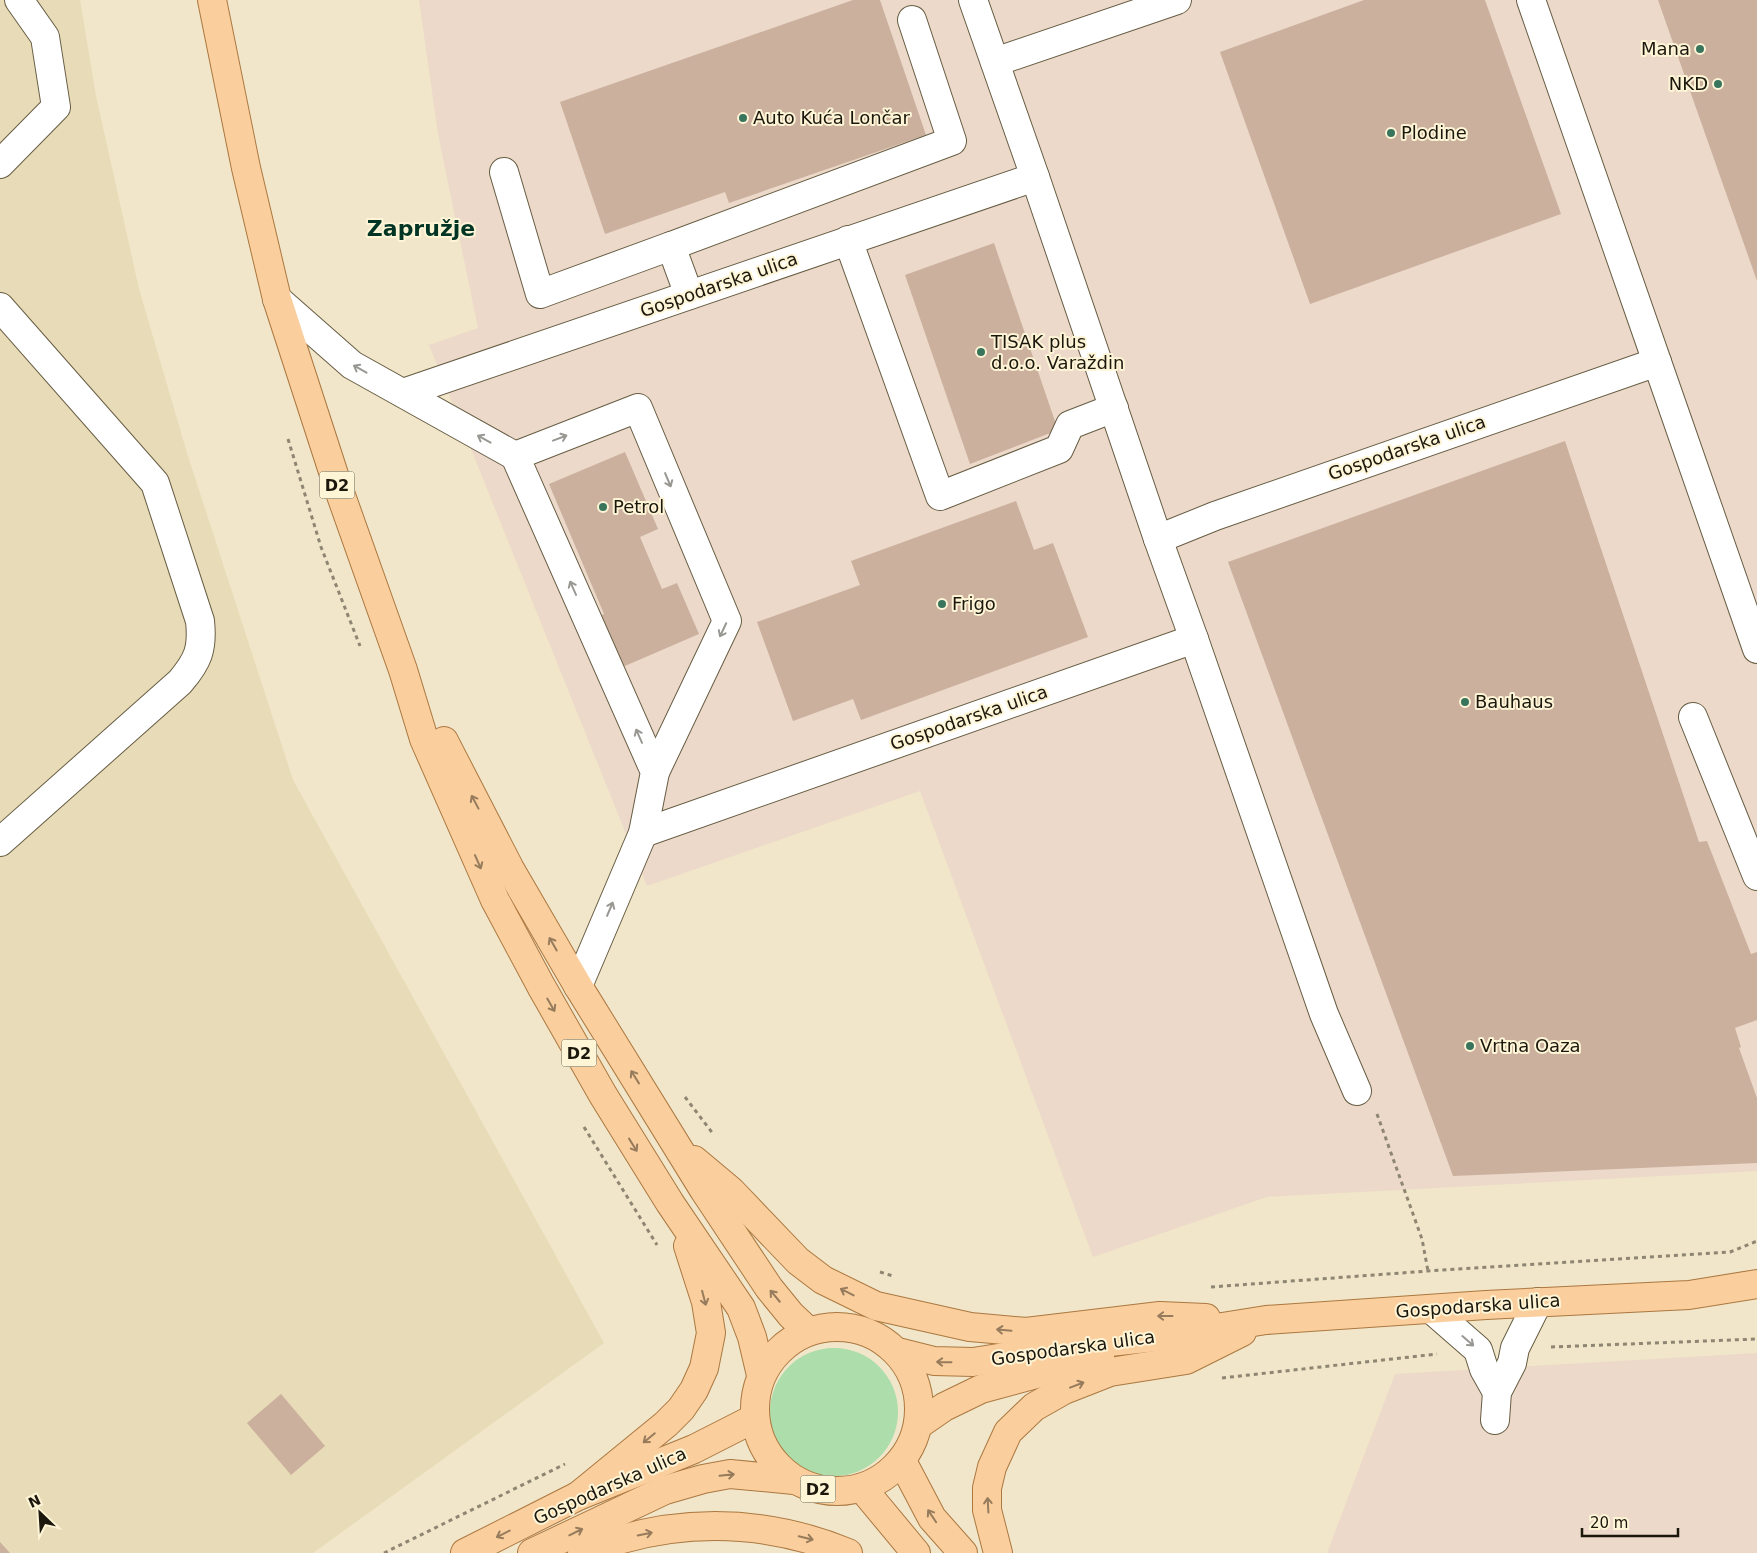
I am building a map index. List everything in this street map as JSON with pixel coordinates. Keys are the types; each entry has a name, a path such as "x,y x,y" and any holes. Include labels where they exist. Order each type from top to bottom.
{"main road":[{"name":"D2","path":"212,0 244,159 277,299 338,487 403,670 424,739 495,900 541,986 602,1095 670,1203 741,1308 752,1337 761,1375"},
{"name":"D2","path":"403,670 440,733 510,870 578,986 704,1190 769,1288 791,1315 808,1331"},
{"path":"679,1148 731,1191 798,1261 823,1280 876,1306 970,1327 1026,1332 1160,1316 1266,1320"},
{"path":"578,1496 681,1410 694,1390 704,1368 711,1333 706,1302 690,1252 670,1203"},
{"path":"1689,1295 1757,1267"},
{"name":"Gospodarska ulica","path":"1266,1320 1538,1302 1689,1295 1757,1284"},
{"name":"Gospodarska ulica","path":"1689,1295 1757,1301"},
{"path":"1166,1336 1266,1320"},
{"path":"998,1553 987,1510 987,1488 1008,1432 1034,1407 1064,1390 1110,1372 1186,1360 1266,1320"},
{"name":"D2","path":"832,1326 856,1328 878,1337 898,1352 912,1373 920,1399 918,1425 912,1444 902,1461 884,1477 862,1488 839,1492 816,1489 794,1480 775,1463 761,1442 754,1418 755,1396 761,1375 773,1357 789,1342 808,1331 832,1326"},
{"name":"Gospodarska ulica","path":"898,1352 934,1362 973,1362 1081,1345 1166,1336"},
{"name":"Gospodarska ulica","path":"918,1425 944,1407 982,1389 1078,1364 1166,1336"},
{"name":"Gospodarska ulica","path":"465,1553 578,1496 694,1449 754,1418"},
{"path":"902,1461 932,1518 963,1553"},
{"name":"Gospodarska ulica","path":"532,1553 665,1490 730,1474 794,1480"},
{"path":"862,1488 916,1553"},
{"path":"582,1553 622,1538 671,1529 709,1525 787,1533 821,1542 848,1553"}],"street":[{"path":"0,164 56,107 45,37 18,0"},
{"path":"973,0 1324,1014 1357,1091"},
{"path":"995,62 1177,0"},
{"path":"1530,0 1757,649"},
{"path":"504,172 540,294 671,246 952,141 912,20"},
{"name":"Gospodarska ulica","path":"402,393 1035,177"},
{"path":"848,240 940,496 1059,449 1070,425 1114,408"},
{"path":"671,246 689,296"},
{"path":"277,299 352,365 515,456 655,772"},
{"path":"0,307 155,482 200,621 202,644 198,657 180,682 0,842"},
{"name":"Gospodarska ulica","path":"1158,539 1224,512 1658,362"},
{"path":"515,456 638,408 727,621 655,772 643,833 578,986"},
{"name":"Gospodarska ulica","path":"643,833 1194,640"},
{"path":"1693,716 1757,876"},
{"path":"1495,1420 1497,1392 1512,1363 1515,1348 1538,1302"},
{"path":"1431,1309 1478,1350 1484,1369 1497,1392"}],"path":[{"path":"1357,1091 1376,1113 1422,1239 1428,1271"},
{"path":"683,1095 719,1142"},
{"path":"1205,1288 1428,1271 1730,1252 1757,1242"},
{"path":"876,1270 900,1279"},
{"path":"1543,1347 1757,1339"},
{"path":"1216,1378 1446,1353"},
{"path":"384,1553 567,1464"}],"shaded area":[{"path":"0,0 80,0 96,96 139,289 187,453 293,780 604,1343 313,1553 0,1553"},
{"path":"419,0 1757,0 1757,1171 1267,1197 1093,1257 920,791 647,886 429,345 478,328 438,134"},
{"path":"1757,1353 1757,1553 1327,1553 1395,1374"}],"green space":[{"path":"834,1348 858,1353 879,1367 893,1388 898,1412 893,1436 879,1457 858,1471 834,1476 810,1471 789,1457 775,1436 770,1412 775,1388 789,1367 810,1353"}],"building":[{"name":"Auto Kuća Lončar","path":"853,0 880,0 926,135 729,203 725,192 605,234 560,102"},
{"name":"Plodine","path":"1364,0 1485,0 1561,214 1310,304 1220,52"},
{"path":"1658,0 1757,0 1757,281"},
{"name":"TISAK plus d.o.o. Varaždin","path":"994,243 1058,430 970,464 905,275"},
{"name":"Bauhaus","path":"1565,441 1699,842 1707,841 1751,954 1757,952 1757,1020 1735,1028 1741,1047 1739,1048 1757,1098 1757,1163 1453,1176 1228,562"},
{"path":"625,452 658,529 640,537 662,589 677,583 699,634 604,675 583,624 604,614 549,484"},
{"name":"Frigo","path":"1016,501 1034,550 1053,543 1088,637 861,720 853,699 793,721 757,622 860,585 851,561"},
{"path":"281,1394 325,1446 291,1475 247,1423"},
{"path":"0,1542 10,1553 0,1553"}],"place":[{"name":"Mana","path":"1700,49"},
{"name":"NKD","path":"1718,84"},
{"name":"Auto Kuća Lončar","path":"743,118"},
{"name":"Plodine","path":"1391,133"},
{"name":"TISAK plus d.o.o. Varaždin","path":"981,352"},
{"name":"Petrol","path":"603,507"},
{"name":"Frigo","path":"942,604"},
{"name":"Bauhaus","path":"1465,702"},
{"name":"Vrtna Oaza","path":"1470,1046"}],"district":[{"name":"Zapružje","path":"421,228"}]}
